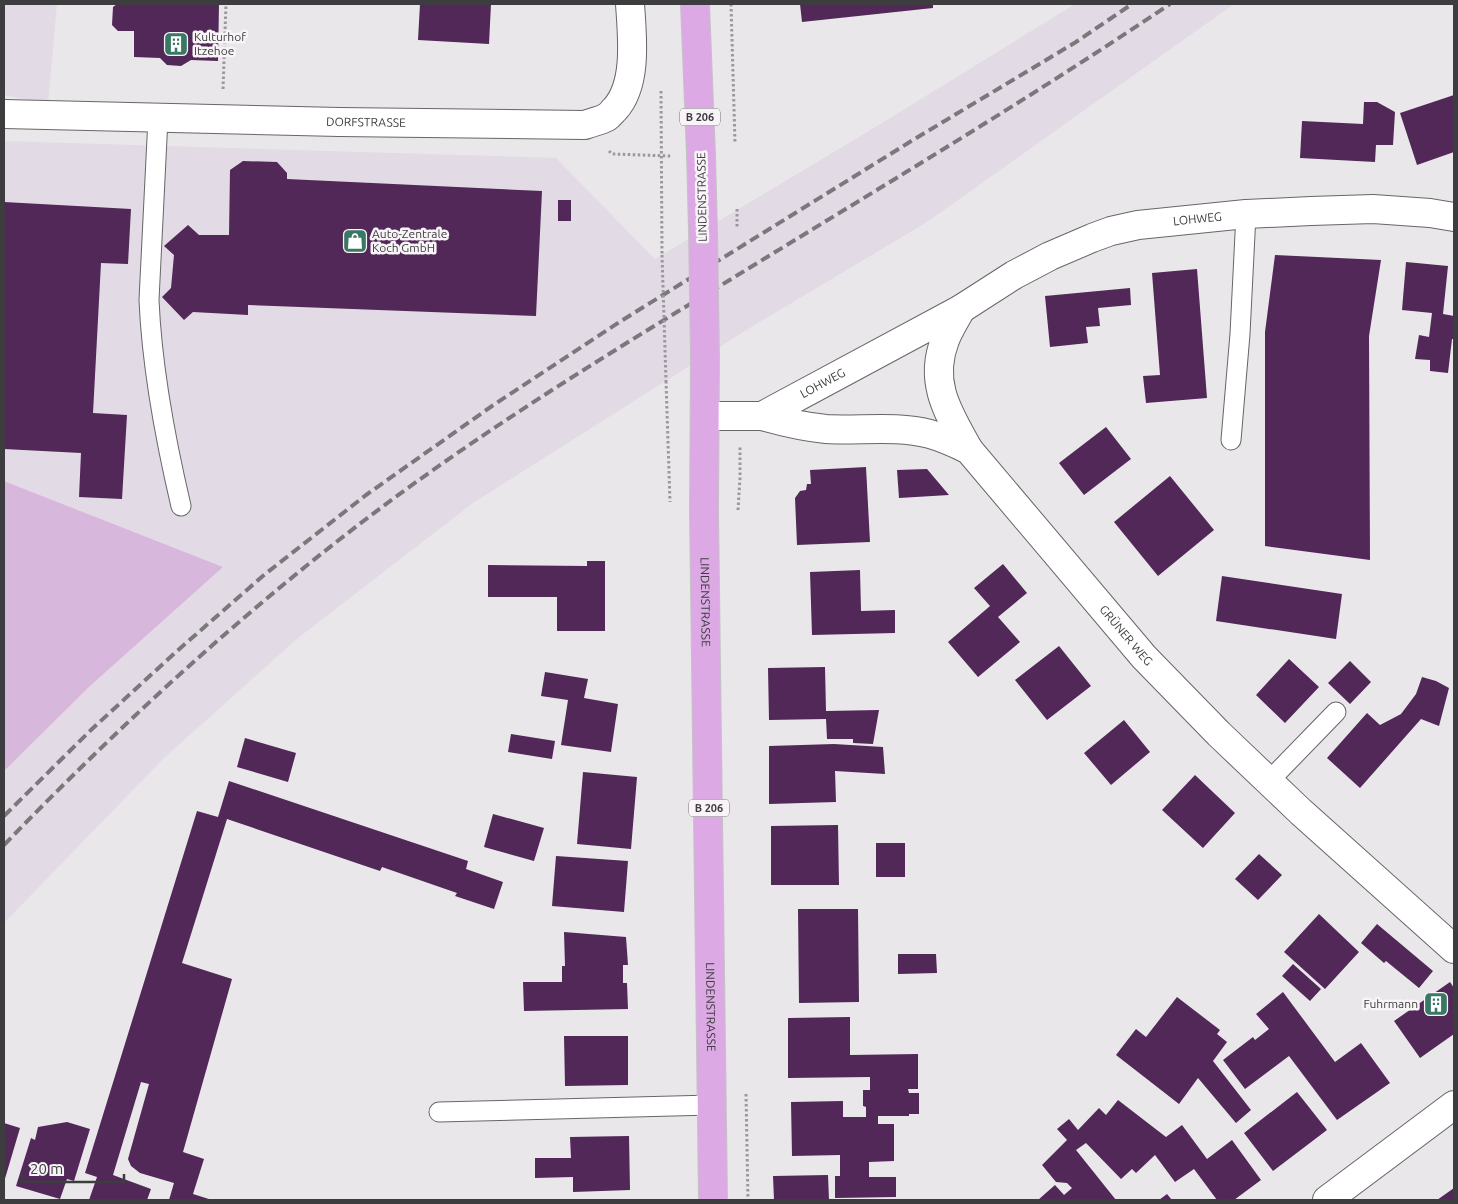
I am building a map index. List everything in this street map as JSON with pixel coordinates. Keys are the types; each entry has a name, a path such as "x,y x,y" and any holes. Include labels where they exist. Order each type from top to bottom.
{"main road":[{"name":"LINDENSTRASSE","path":"695,4 702,156 705,357 704,510 713,1200"}],"street":[{"name":"DORFSTRASSE","path":"4,114 339,122 584,125 608,117 620,104 627,88 631,58 630,4"},
{"name":"LOHWEG","path":"705,416 762,416 961,309 986,291 1021,271 1050,256 1111,232 1138,225 1246,214 1373,210 1405,211 1454,217"},
{"name":"LOHWEG","path":"961,309 945,339 940,354 939,379 942,398 948,413 969,450"},
{"name":"GRÜNER WEG","path":"762,416 797,426 825,429 892,429 929,434 969,450 1144,657 1219,734 1301,812 1454,949"},
{"path":"1327,1200 1454,1105"}],"lane":[{"path":"158,118 148,300 150,330 162,416 181,506"},
{"path":"1231,440 1240,334 1246,214"},
{"path":"1269,781 1336,712"},
{"path":"439,1112 712,1105"}],"path":[{"path":"222,119 226,4"},
{"path":"731,4 735,150"},
{"path":"661,89 662,255 666,382"},
{"path":"612,154 653,156"},
{"path":"736,199 737,209"}],"shaded area":[{"path":"4,4 57,4 48,104 4,95"},
{"path":"1075,4 1234,4 927,222 748,329 473,503 298,638 164,758 4,923 4,771 90,686 223,567 4,481 4,141 556,158 655,259 869,131"},
{"path":"4,481 223,567 90,686 4,771"}],"building":[{"name":"Kulturhof Itzehoe","path":"117,4 219,4 218,61 191,60 181,66 167,65 160,58 134,57 134,31 118,31 112,25 113,7"},
{"path":"420,4 491,4 489,44 418,40"},
{"path":"800,4 933,4 933,8 802,22"},
{"path":"1454,95 1454,152 1417,165 1400,113"},
{"path":"1364,102 1377,102 1395,112 1393,145 1376,145 1375,162 1300,158 1302,121 1363,124"},
{"name":"Auto-Zentrale Koch GmbH","path":"243,161 277,162 287,173 287,179 542,191 536,316 248,305 248,315 193,312 184,320 162,297 171,288 174,255 164,246 188,225 199,235 229,235 230,170"},
{"path":"558,200 571,200 571,221 558,221"},
{"path":"4,202 131,209 128,264 101,263 93,413 127,415 122,499 79,497 81,453 4,449"},
{"path":"1275,255 1381,260 1369,336 1370,560 1265,546 1265,332"},
{"path":"1406,262 1448,266 1443,314 1454,316 1454,339 1452,339 1448,373 1430,371 1430,360 1415,359 1419,335 1429,337 1432,313 1402,310"},
{"path":"1197,269 1207,398 1146,403 1143,376 1160,375 1152,273"},
{"path":"1130,288 1131,305 1098,308 1100,326 1086,327 1088,343 1050,347 1045,296"},
{"path":"1106,427 1131,459 1084,495 1059,463"},
{"path":"866,467 870,542 797,545 795,498 800,491 806,490 807,484 811,484 810,470"},
{"path":"927,469 949,495 899,498 897,470"},
{"path":"1170,476 1214,530 1158,576 1114,522"},
{"path":"587,561 605,561 605,631 557,631 557,597 488,597 488,565 587,566"},
{"path":"1003,564 1027,593 998,617 1020,642 978,677 948,642 990,606 974,588"},
{"path":"860,570 861,611 895,610 895,633 812,635 810,572"},
{"path":"1222,576 1342,594 1336,639 1216,621"},
{"path":"1059,646 1091,686 1047,720 1015,680"},
{"path":"1289,659 1319,687 1285,723 1256,695"},
{"path":"1350,661 1371,682 1350,704 1328,683"},
{"path":"825,667 826,711 879,710 873,744 853,743 853,739 827,739 826,719 769,720 768,668"},
{"path":"545,672 588,679 584,698 618,704 611,752 561,745 568,700 541,696"},
{"path":"1422,677 1436,681 1449,688 1439,726 1421,719 1360,788 1327,758 1367,713 1380,725 1401,714 1416,694"},
{"path":"1124,720 1150,752 1111,785 1084,753"},
{"path":"511,734 555,741 552,759 508,752"},
{"path":"245,738 296,753 288,782 237,767"},
{"path":"834,744 883,747 885,774 835,771 836,802 769,804 769,746"},
{"path":"583,772 637,777 631,849 577,844"},
{"path":"1195,775 1235,813 1203,848 1162,810"},
{"path":"229,781 468,861 466,869 503,882 494,909 455,896 457,893 382,867 380,871 227,819 182,963 232,979 183,1152 204,1159 193,1194 212,1200 169,1200 174,1183 140,1173 131,1166 128,1159 149,1084 141,1082 113,1175 151,1189 147,1200 89,1200 97,1177 85,1173 197,811 218,817"},
{"path":"493,814 544,828 534,861 484,847"},
{"path":"838,825 839,885 771,885 771,826"},
{"path":"876,843 905,843 905,877 876,877"},
{"path":"1259,854 1282,875 1258,900 1235,879"},
{"path":"556,856 628,861 624,912 552,906"},
{"path":"798,909 858,909 859,1002 799,1003"},
{"path":"1319,914 1359,952 1325,989 1284,952"},
{"path":"1377,924 1433,971 1419,988 1386,961 1384,963 1361,943"},
{"path":"564,932 626,937 628,965 623,965 623,983 627,983 628,1009 524,1011 523,982 562,982 562,966 565,966"},
{"path":"898,954 936,954 937,973 898,974"},
{"path":"1293,964 1321,989 1310,1001 1282,976"},
{"name":"Fuhrmann","path":"1450,982 1454,988 1454,1034 1420,1058 1394,1021"},
{"path":"1283,992 1335,1062 1361,1043 1390,1083 1337,1120 1289,1056 1245,1089 1223,1060 1253,1037 1255,1040 1269,1029 1256,1014"},
{"path":"1177,997 1220,1030 1217,1034 1227,1042 1213,1061 1251,1110 1236,1123 1198,1078 1179,1104 1116,1055 1136,1029 1146,1037"},
{"path":"850,1017 850,1055 918,1054 918,1089 908,1089 909,1093 919,1093 919,1114 909,1114 909,1116 878,1116 878,1124 894,1124 894,1161 869,1162 869,1177 896,1177 896,1197 835,1198 835,1176 840,1176 840,1155 792,1156 791,1102 843,1101 843,1117 866,1117 866,1107 863,1106 863,1090 870,1090 870,1077 788,1078 788,1018"},
{"path":"564,1036 628,1036 628,1085 565,1086"},
{"path":"1297,1092 1327,1130 1273,1171 1244,1133"},
{"path":"1118,1100 1166,1137 1182,1125 1207,1159 1232,1140 1261,1180 1234,1200 1217,1200 1194,1169 1175,1182 1155,1155 1136,1173 1132,1169 1121,1179 1086,1143 1076,1150 1116,1200 1038,1200 1055,1185 1064,1195 1072,1188 1067,1183 1056,1182 1042,1165 1067,1140 1057,1129 1069,1119 1078,1130 1099,1108 1106,1115"},
{"path":"67,1122 90,1129 74,1181 67,1179 60,1199 16,1186 31,1138 35,1140 38,1127"},
{"path":"4,1123 20,1128 4,1182"},
{"path":"629,1136 630,1190 573,1192 573,1177 535,1178 535,1158 571,1158 570,1137"},
{"path":"828,1175 829,1200 774,1200 773,1176"},
{"path":"1454,1188 1454,1200 1437,1200"},
{"path":"1167,1194 1172,1200 1159,1200"}],"railway":[{"path":"4,816 92,729 177,651 264,575 366,495 492,406 621,321 913,140 1076,42 1132,4"},
{"path":"4,845 93,755 234,626 282,585 382,507 466,447 596,362 1006,110 1170,4"}],"place":[{"name":"Kulturhof Itzehoe","path":"176,44"},
{"name":"Auto-Zentrale Koch GmbH","path":"355,241"},
{"name":"Fuhrmann","path":"1436,1004"}]}
